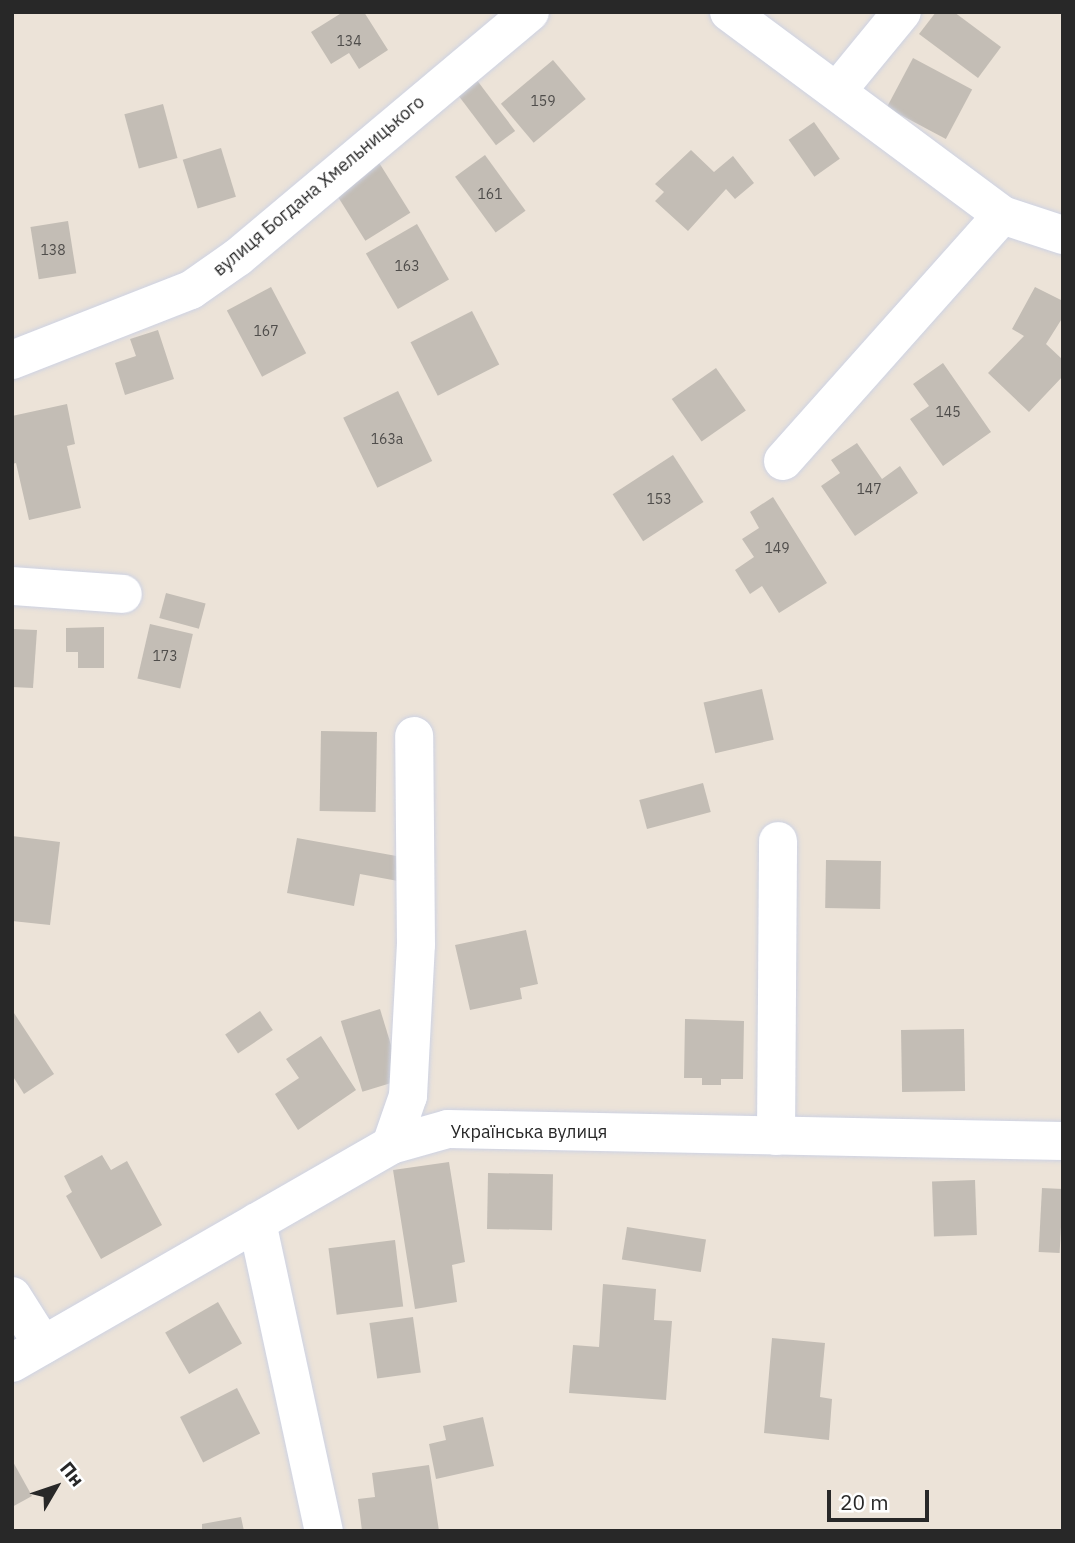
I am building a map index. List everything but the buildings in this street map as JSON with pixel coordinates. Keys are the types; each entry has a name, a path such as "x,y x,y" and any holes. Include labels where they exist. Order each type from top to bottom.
{"street":[{"name":"вулиця Богдана Хмельницького","path":"12,360 191,290 238,257 530,12"},
{"path":"729,12 1002,215 1063,235"},
{"path":"837,91 902,12"},
{"path":"783,461 1002,215"},
{"path":"12,586 123,594"},
{"path":"391,1145 409,1083 416,945 414,736"},
{"path":"776,1136 778,841"},
{"name":"Українська вулиця","path":"28,1354 391,1145 448,1129 1063,1142"},
{"path":"257,1222 324,1531"},
{"path":"12,1296 28,1354"}]}
